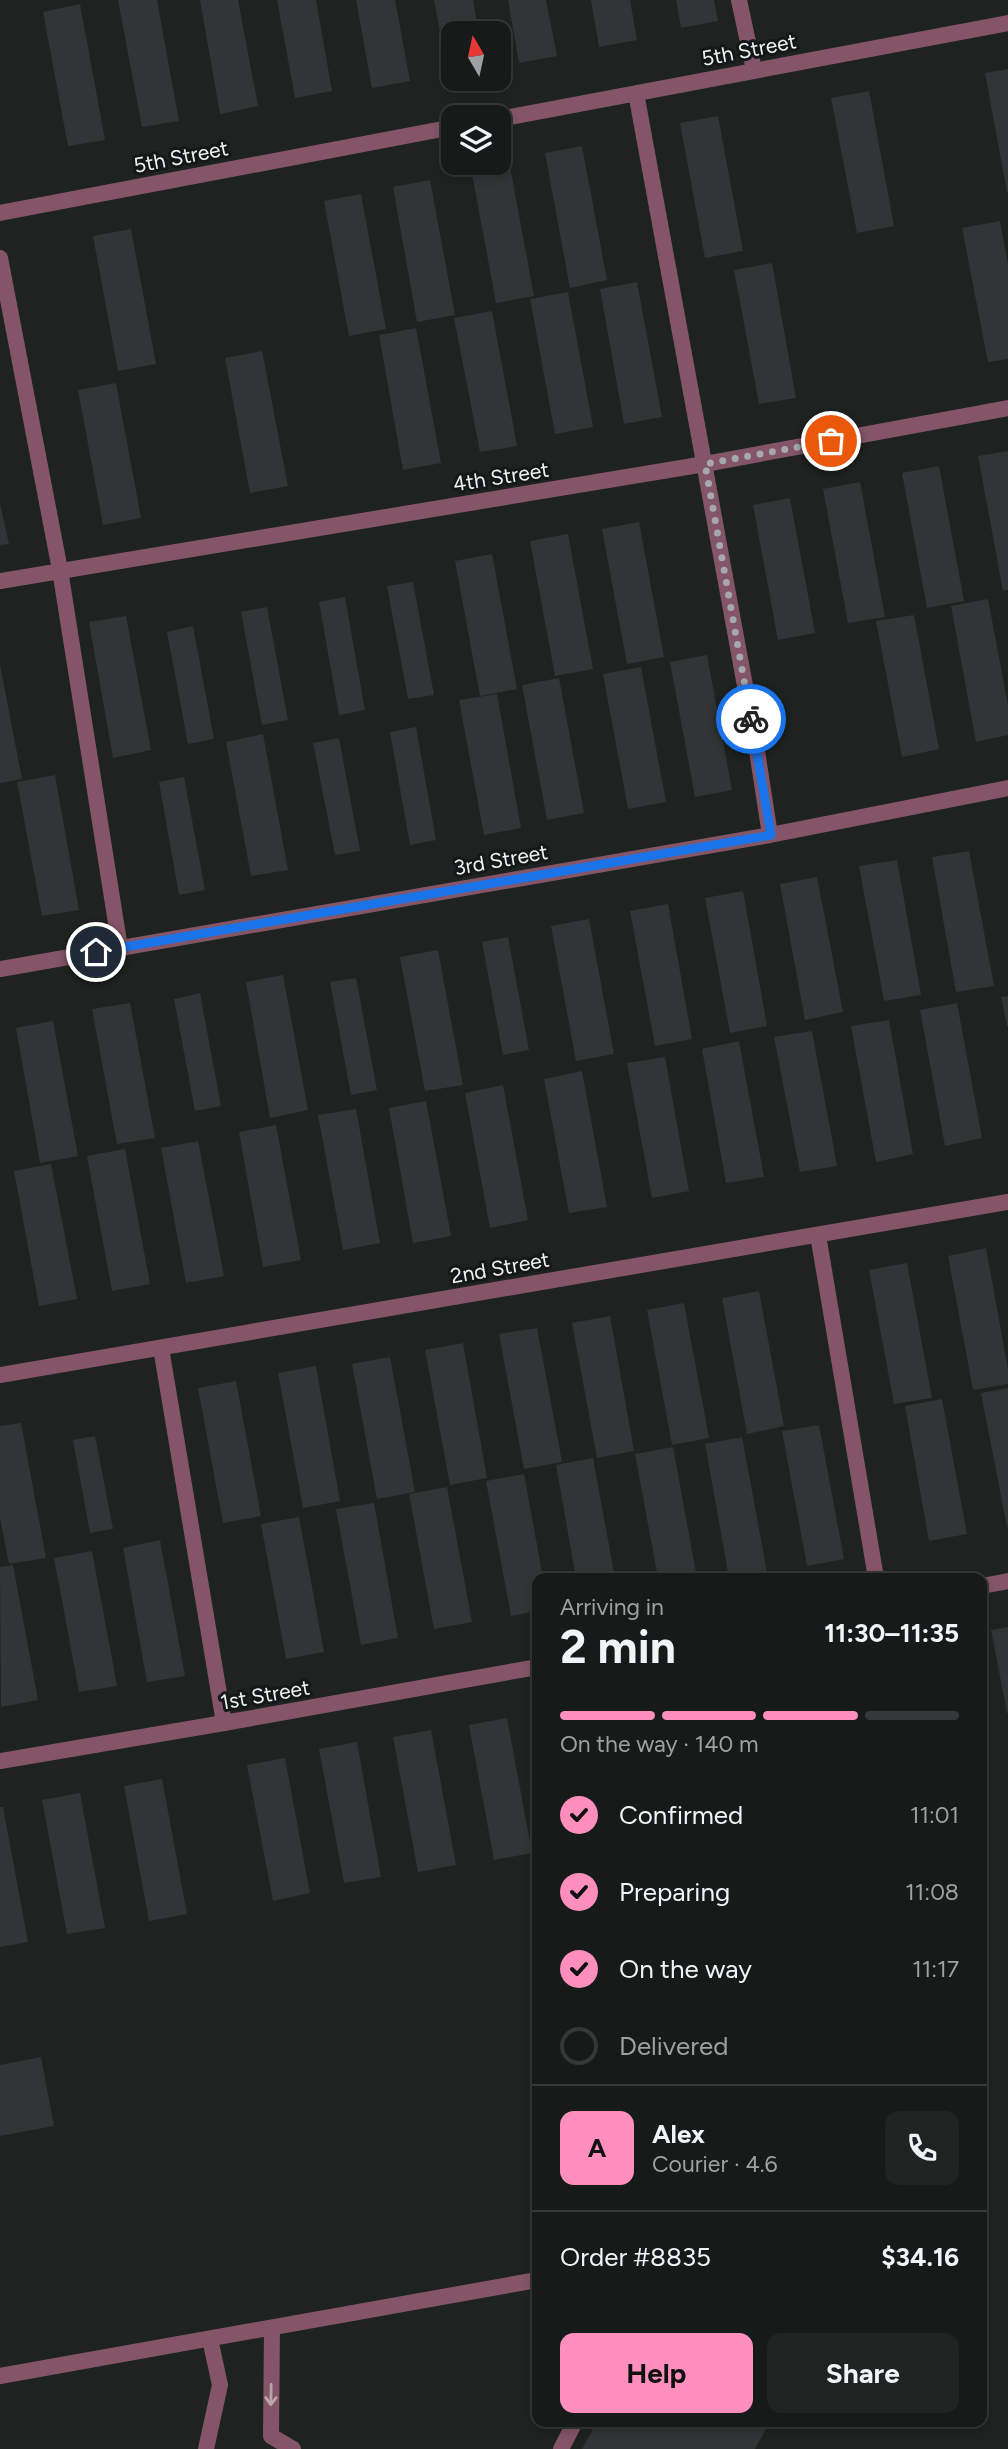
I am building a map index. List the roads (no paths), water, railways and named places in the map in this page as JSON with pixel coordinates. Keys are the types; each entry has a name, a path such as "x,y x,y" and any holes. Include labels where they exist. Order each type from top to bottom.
{"lane":[{"path":"739,0 754,71"},
{"name":"5th Street","path":"511,117 1008,23"},
{"path":"636,93 771,835"},
{"name":"5th Street","path":"0,213 441,129"},
{"path":"0,258 60,570 120,948"},
{"name":"4th Street","path":"0,581 705,464 1008,408"},
{"name":"3rd Street","path":"0,969 771,835 1008,788"},
{"name":"2nd Street","path":"0,1375 1008,1202"},
{"path":"818,1235 875,1573"},
{"path":"161,1348 224,1723"},
{"path":"987,1585 1008,1581"},
{"name":"1st Street","path":"0,1761 532,1668"},
{"path":"0,2376 532,2281"},
{"path":"272,2328 271,2436 293,2449"},
{"path":"206,2449 220,2385 210,2339"},
{"path":"561,2449 572,2427"}]}
